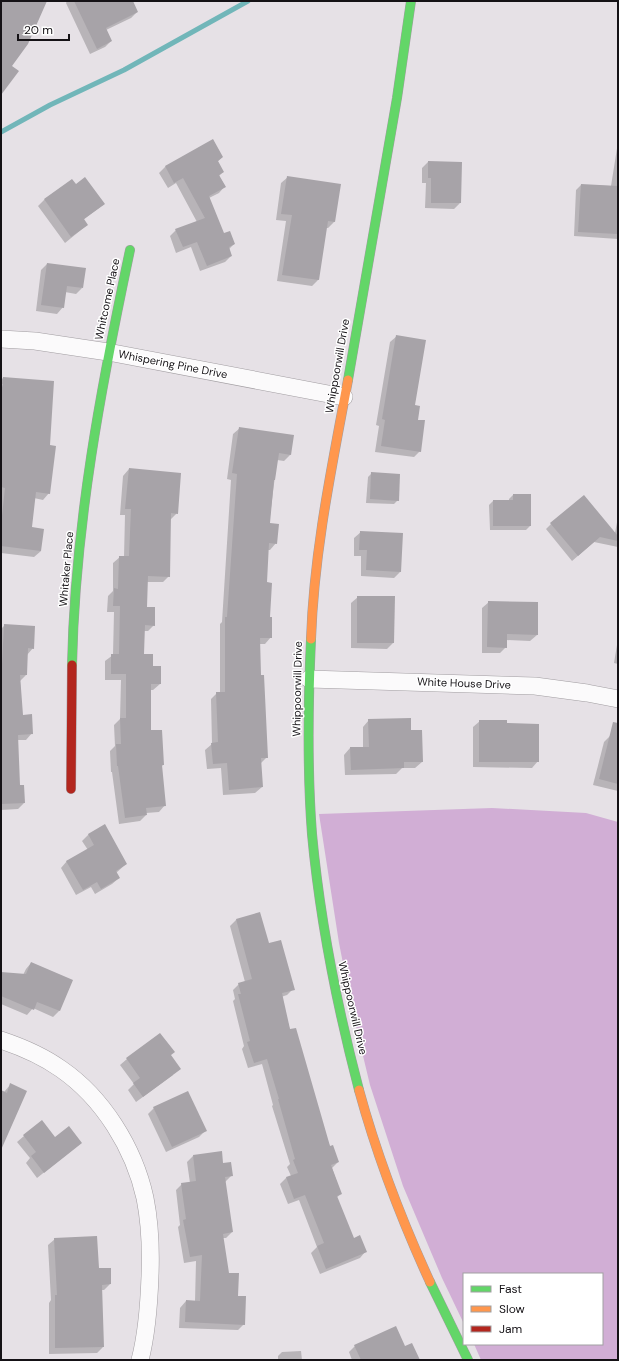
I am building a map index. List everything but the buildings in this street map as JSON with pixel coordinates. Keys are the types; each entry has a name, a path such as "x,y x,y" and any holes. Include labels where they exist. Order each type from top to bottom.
{"street":[{"name":"Whippoorwill Drive","path":"411,1 387,155 330,473 315,570 309,679 309,784 313,844 327,946 346,1038 367,1115 395,1198 413,1244 438,1300 468,1360"},
{"name":"Whitcome Place","path":"108,352 130,250"},
{"name":"Whispering Pine Drive","path":"1,339 34,341 108,352 344,397"},
{"name":"Whitaker Place","path":"71,790 74,611 78,558 92,450 108,352"},
{"name":"White House Drive","path":"309,679 535,686 618,699"},
{"path":"1,1040 30,1052 55,1065 86,1090 118,1131 134,1163 145,1198 151,1263 146,1333 140,1360"}],"shaded area":[{"path":"492,808 586,813 618,822 618,1360 481,1360 474,1345 603,1345 603,1273 463,1273 463,1322 442,1278 403,1186 370,1085 353,1014 339,943 319,814"}],"waterway":[{"path":"1,132 50,105 124,70 248,1"}],"traffic: fast":[{"path":"348,380 397,98 411,1"},
{"path":"72,665 78,560 91,456 109,353 130,250"},
{"path":"311,639 309,761 310,810 315,867 330,963 359,1090"},
{"path":"430,1282 468,1360"}],"traffic: slow":[{"path":"311,639 320,541 348,380"},
{"path":"359,1090 391,1188 430,1282"}],"traffic: jam":[{"path":"71,789 72,665"}]}
